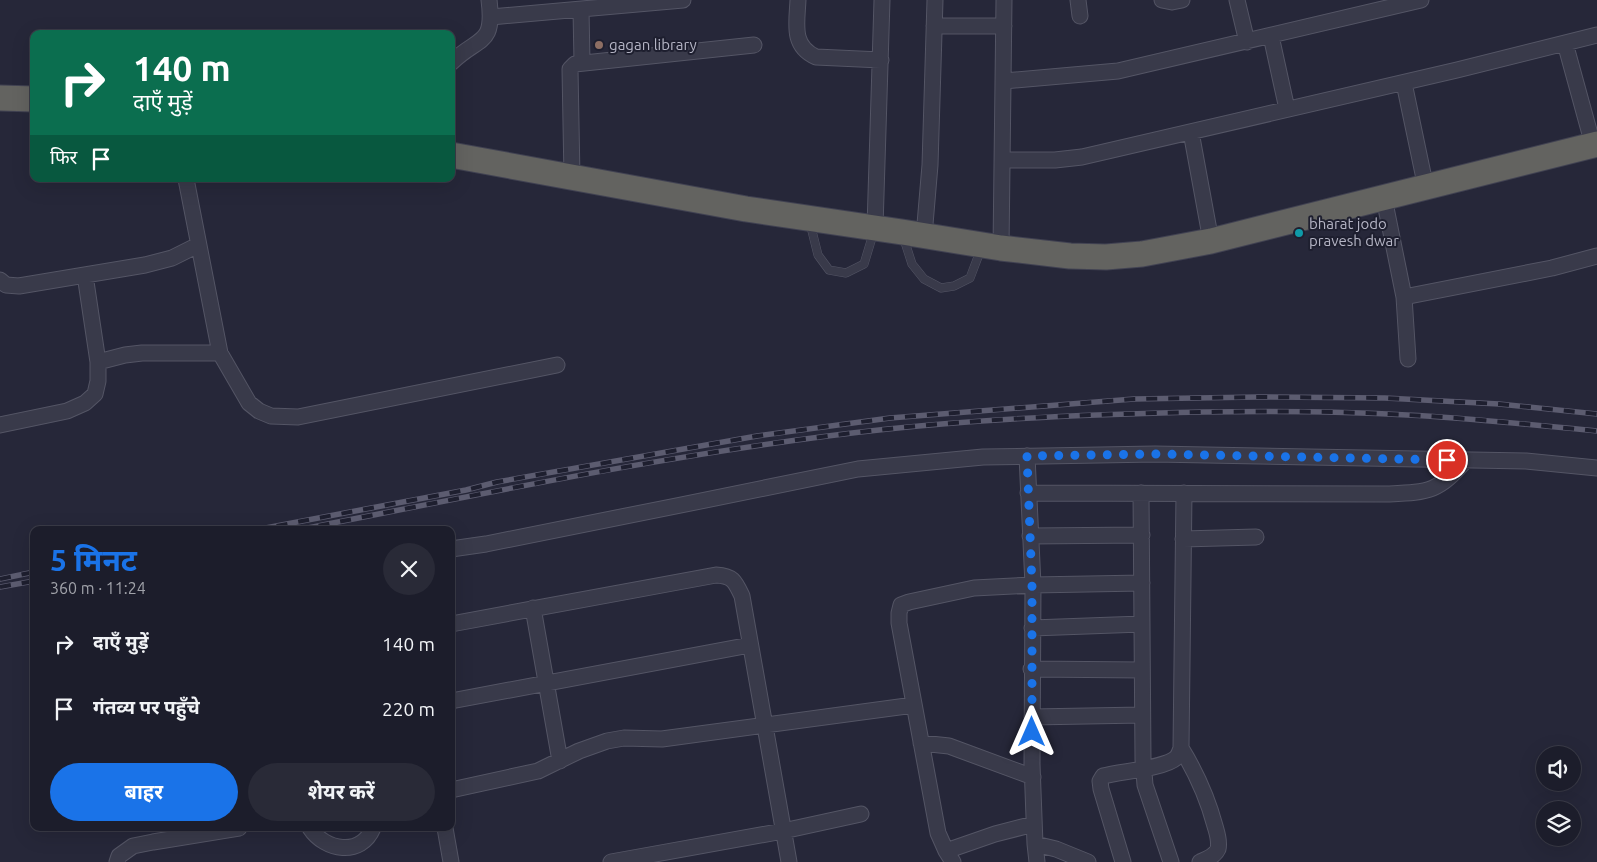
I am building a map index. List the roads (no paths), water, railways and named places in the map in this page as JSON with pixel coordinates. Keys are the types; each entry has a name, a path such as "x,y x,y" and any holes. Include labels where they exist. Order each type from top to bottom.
{"highway":[{"path":"0,98 30,99"},
{"path":"455,156 572,178 992,247 1070,256 1106,257 1142,254 1211,241 1595,144"}],"street":[{"path":"455,59 462,52 479,44 489,32 491,17 489,0"},
{"path":"491,17 683,0"},
{"path":"798,0 797,31 800,46 806,52 816,57 881,60"},
{"path":"875,228 882,0"},
{"path":"913,234 930,165 935,0"},
{"path":"992,247 1002,160 1004,0"},
{"path":"1078,0 1080,16"},
{"path":"1162,0 1172,2 1182,0"},
{"path":"1237,0 1246,42"},
{"path":"1004,81 1118,71 1421,0"},
{"path":"581,10 582,62"},
{"path":"934,26 1004,26"},
{"path":"1002,160 1055,160 1082,157 1404,83 1597,35"},
{"path":"1271,36 1287,109"},
{"path":"1564,43 1595,144"},
{"path":"572,178 570,69 575,64 754,45"},
{"path":"1404,83 1426,188"},
{"path":"1191,132 1211,241"},
{"path":"187,182 220,353 249,403 259,411 271,416 298,417 557,365"},
{"path":"1384,198 1404,297 1408,359"},
{"path":"0,280 6,285 18,286 145,266 172,258 198,245"},
{"path":"1404,297 1552,268 1597,256"},
{"path":"0,425 67,411 85,403 94,394 98,381 98,362 86,275"},
{"path":"98,362 142,353 220,353"},
{"path":"455,548 486,544 858,469 983,457 1155,454 1526,461 1597,468"},
{"path":"1027,456 1032,585 1032,777 1037,862"},
{"path":"1028,494 1419,493 1435,488 1450,478 1466,460"},
{"path":"1141,493 1142,715 1145,786 1171,862"},
{"path":"1124,862 1100,781 1103,776 1109,774 1144,769 1168,762 1177,758 1181,748 1184,493"},
{"path":"1030,536 1142,535"},
{"path":"1183,539 1256,537"},
{"path":"455,623 716,575 728,576 736,583 742,596 788,862"},
{"path":"1034,824 995,834 949,857 938,834 899,623 901,605 974,588 1142,583"},
{"path":"533,608 560,761"},
{"path":"1032,628 1142,624"},
{"path":"455,700 750,645"},
{"path":"1031,669 1142,670"},
{"path":"455,789 538,771 579,751 607,741 624,738 662,739 914,704"},
{"path":"1032,717 1142,715"},
{"path":"921,743 949,746 1032,777"},
{"path":"1181,748 1197,774 1209,800 1219,839 1218,849 1213,856 1200,862"},
{"path":"613,862 783,831 861,814"},
{"path":"117,862 119,856 133,846 221,831"},
{"path":"312,831 318,838 342,855 364,840 372,831"},
{"path":"446,831 451,862"},
{"path":"1035,844 1056,849 1088,862"}],"lane":[{"path":"809,218 818,255 829,270 846,273 864,264 875,228"},
{"path":"913,234 912,264 924,280 941,288 954,286 970,278 992,247"}],"railway":[{"path":"276,526 466,490 497,482 757,436 890,418 1134,399 1258,397 1385,398 1499,404 1597,414"},
{"path":"318,526 591,473 739,448 888,429 966,422 1124,414 1305,412 1431,416 1597,431"},
{"path":"0,579 30,573"},
{"path":"0,587 30,582"}],"place":[{"name":"gagan library","path":"599,45"},
{"name":"bharat jodo pravesh dwar","path":"1299,233"}]}
